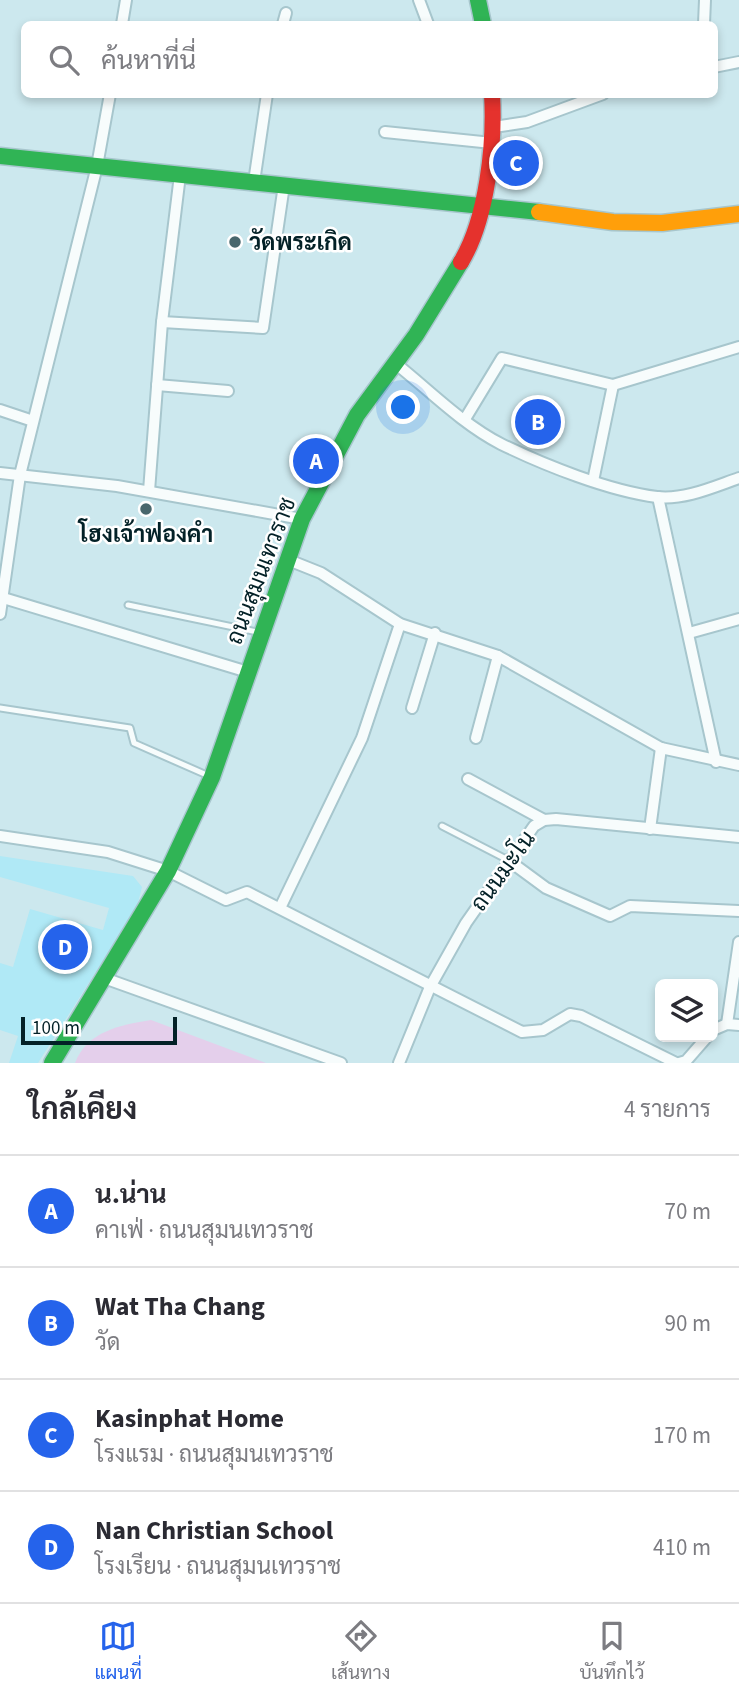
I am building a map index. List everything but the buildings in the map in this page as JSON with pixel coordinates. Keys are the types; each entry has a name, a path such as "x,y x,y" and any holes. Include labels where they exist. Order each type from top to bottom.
{"street":[{"path":"122,21 126,0"},
{"path":"419,0 427,21"},
{"path":"478,0 482,21"},
{"path":"704,21 705,0"},
{"path":"718,66 739,62"},
{"path":"0,614 20,475 97,166 109,98"},
{"path":"254,182 266,98"},
{"name":"ถนนสุมนเทวราช","path":"52,1063 168,871 212,777 302,519 357,415 437,304 465,255 482,205 493,135 492,98"},
{"path":"385,132 493,135 592,98"},
{"path":"0,156 482,205 613,222 662,223 739,214"},
{"path":"149,491 163,322 180,175"},
{"path":"163,322 263,328 284,185"},
{"path":"465,419 502,358 612,385 739,347"},
{"path":"396,363 465,419 500,443 593,481 657,497 690,494 739,478"},
{"path":"157,385 228,391"},
{"path":"593,481 612,385"},
{"path":"0,410 33,421"},
{"path":"0,474 149,491 302,519"},
{"path":"657,497 716,762"},
{"path":"286,559 321,573 400,624 498,656 661,748 739,765"},
{"path":"1,597 248,672"},
{"path":"689,633 739,619"},
{"path":"280,908 362,738 400,624"},
{"path":"412,708 435,634"},
{"path":"476,738 498,656"},
{"path":"650,829 661,748"},
{"path":"468,779 544,820"},
{"name":"ถนนมะโน","path":"399,1063 430,987 466,923 534,825 544,820 739,837"},
{"path":"0,835 108,852 168,871 221,899 247,892 523,1032 543,1030 570,1014 581,1016 677,1063 685,1061 702,1042"},
{"path":"508,860 546,888 610,916 630,906 739,911"},
{"path":"727,1024 739,942"},
{"path":"104,978 341,1063"},
{"path":"718,1028 727,1024 739,1025"}],"lane":[{"path":"128,605 262,633"},
{"path":"0,708 130,728 134,743 212,777"},
{"path":"442,826 508,860"}],"shaded area":[{"path":"0,856 133,876 142,887 137,907 38,1063 9,1063 18,1036 0,1030 0,963 13,967 30,909 103,930 109,908 0,877"},
{"path":"151,1020 266,1063 75,1063 88,1043 106,1031"}],"traffic: fast":[{"path":"478,0 482,21"},
{"path":"0,156 539,212"},
{"path":"52,1063 168,871 212,777 302,519 357,415 416,335 461,262"}],"traffic: slow":[{"path":"539,212 613,222 662,223 739,214"}],"traffic: jam":[{"path":"461,262 470,244 483,203 490,158 492,98"}],"place":[{"name":"Kasinphat Home","path":"516,163"},
{"name":"วัดพระเกิด","path":"235,242"},
{"name":"Wat Tha Chang","path":"538,422"},
{"name":"น.น่าน","path":"316,461"},
{"name":"โฮงเจ้าฟองคำ","path":"146,509"},
{"name":"Nan Christian School","path":"65,947"}]}
